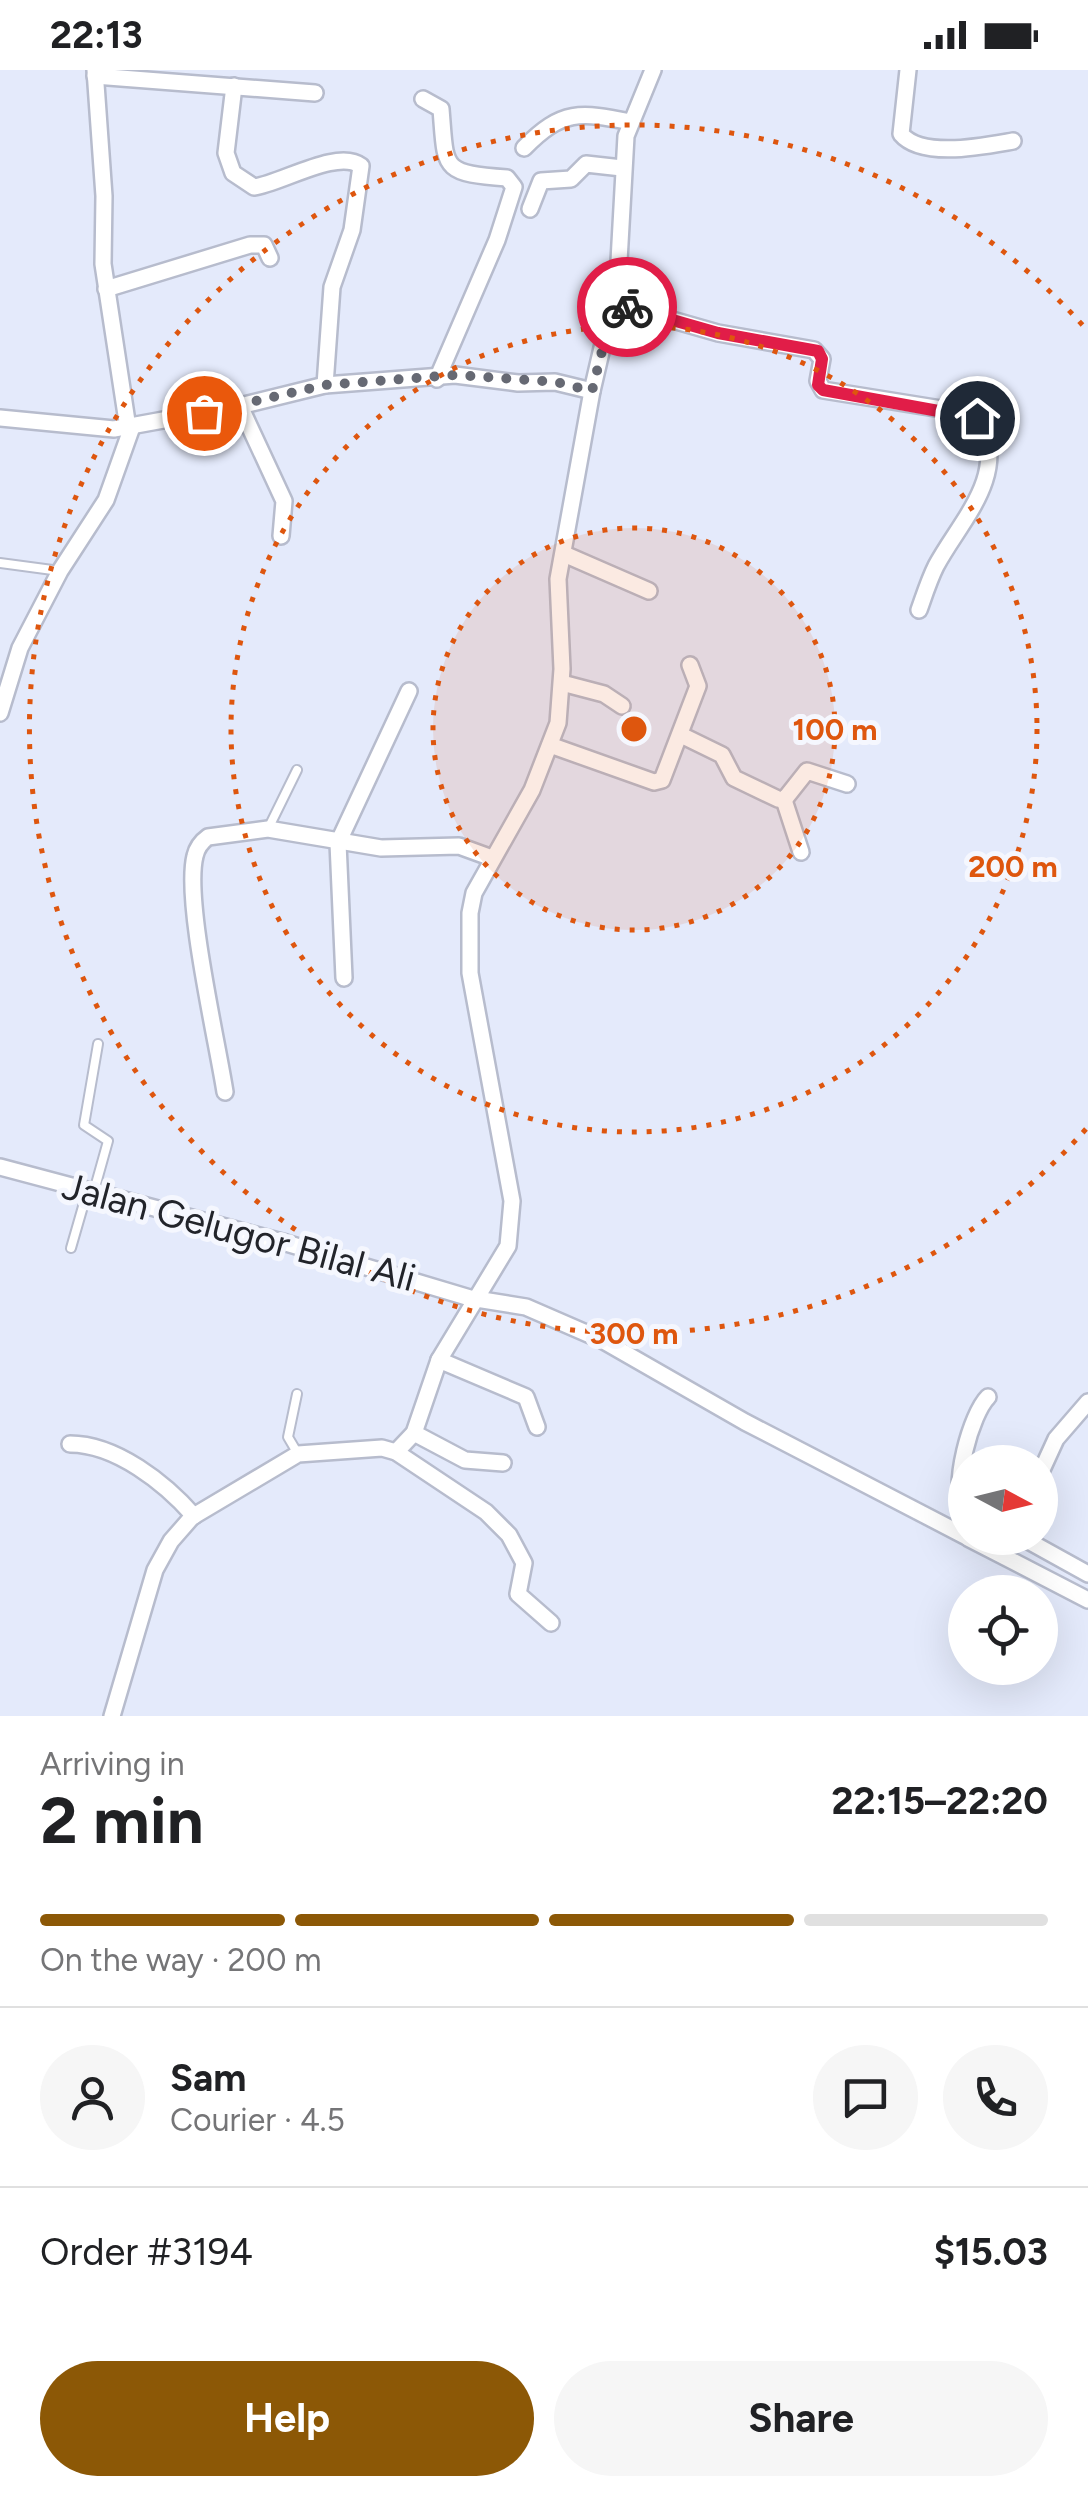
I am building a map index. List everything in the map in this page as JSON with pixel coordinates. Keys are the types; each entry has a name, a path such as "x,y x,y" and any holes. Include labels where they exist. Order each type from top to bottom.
{"street":[{"path":"396,1452 414,1433 438,1360 508,1246 512,1201 476,1011 468,936 474,893 532,790 550,745 562,683 557,592 592,391 614,303 622,168 631,122 653,70"},
{"path":"908,70 901,134 907,141 936,147 1013,141"},
{"path":"0,712 20,648 60,570 106,500 130,427 106,289 95,73 315,93"},
{"path":"234,86 226,154 233,174 254,186 298,169 352,161 361,166 352,230 332,287 325,385"},
{"path":"423,99 441,109 441,148 450,165 473,174 507,178 514,187 497,240 437,379"},
{"path":"524,148 549,122 559,118 587,114 631,122"},
{"path":"530,209 541,181 572,179 586,164 622,168"},
{"path":"106,289 250,245 264,246 270,258"},
{"path":"614,303 718,333 818,351 822,359 818,385 823,390 947,409 981,421 988,468 984,488 936,566 919,610"},
{"path":"0,418 130,427 325,385 455,375 556,382 592,391"},
{"path":"240,406 284,501 280,536"},
{"path":"564,554 648,590"},
{"path":"550,745 654,782 666,775 698,686 690,665"},
{"path":"562,683 604,694 622,706"},
{"path":"344,978 338,843 409,691"},
{"path":"681,735 722,755 734,778 784,800 801,852"},
{"path":"784,800 806,771 847,784"},
{"path":"225,1092 197,916 194,856 208,837 268,829 394,849 459,846 492,858"},
{"name":"Jalan Gelugor Bilal Ali","path":"0,1167 526,1307 602,1340 745,1422 948,1528"},
{"path":"438,1360 526,1398 537,1427"},
{"path":"968,1445 975,1417 988,1396"},
{"path":"1053,1445 1088,1402"},
{"path":"414,1433 465,1460 503,1463"},
{"path":"70,1444 96,1447 130,1464 194,1516"},
{"path":"112,1716 155,1570 170,1541 194,1516 298,1454 382,1448 396,1452 486,1512 509,1535 524,1563 518,1594 551,1623"},
{"path":"1027,1555 1088,1600"},
{"path":"1039,1555 1088,1574"}],"lane":[{"path":"0,563 60,570"},
{"path":"268,829 297,770"},
{"path":"71,1248 107,1144 105,1136 84,1125 98,1044"},
{"path":"298,1394 288,1436 298,1454"}],"way so far":[{"path":"204,413 325,385 455,375 518,383 556,382 592,391 614,303 627,307"}],"route":[{"path":"627,307 718,333 818,351 822,359 818,385 823,390 977,418"}]}
